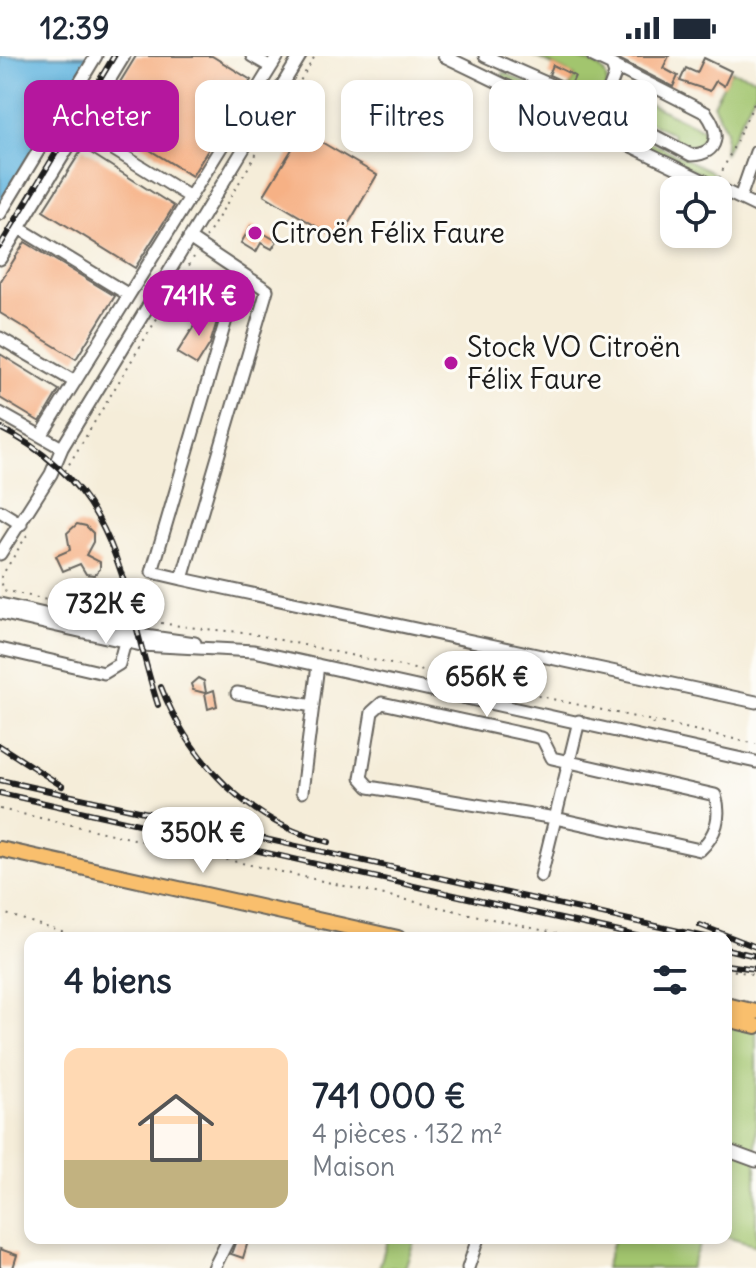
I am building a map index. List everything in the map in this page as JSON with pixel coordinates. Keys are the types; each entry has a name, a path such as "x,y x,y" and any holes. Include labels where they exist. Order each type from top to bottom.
{"main road":[{"path":"0,849 371,932"},
{"path":"732,1006 756,1012"},
{"path":"732,1020 756,1026"}],"street":[{"path":"0,214 96,56"},
{"path":"109,80 124,56"},
{"path":"252,56 271,67"},
{"path":"41,436 278,56"},
{"path":"0,554 24,528 62,448 300,56"},
{"path":"444,56 694,176"},
{"path":"474,71 483,56 538,80"},
{"path":"593,56 641,80"},
{"path":"612,65 615,74 613,80"},
{"path":"657,88 706,113 716,126 718,137 712,149 703,155 691,155 657,137"},
{"path":"0,259 65,152"},
{"path":"118,152 190,197"},
{"path":"740,198 751,182 756,152"},
{"path":"732,194 756,206"},
{"path":"19,228 129,295"},
{"path":"182,579 267,290 189,238"},
{"path":"240,272 152,572 756,702"},
{"path":"0,338 75,382"},
{"path":"0,413 62,448"},
{"path":"0,511 24,528"},
{"path":"0,604 138,635 318,665 756,762"},
{"path":"0,613 125,642 176,649 223,649"},
{"path":"0,649 104,673 119,664 125,642"},
{"path":"302,792 318,665"},
{"path":"237,693 313,706"},
{"path":"382,703 542,738 552,758 569,762 715,795 720,809 712,839 700,850 555,818 369,787 361,778 372,712 382,703"},
{"path":"541,876 579,721"},
{"path":"732,1152 756,1161"},
{"path":"214,1268 226,1244"},
{"path":"468,1268 476,1244"}],"path":[{"path":"63,474 315,56"},
{"path":"720,176 756,99"},
{"path":"24,528 1,574 3,590 194,629 244,632 756,744"},
{"path":"650,737 653,721"},
{"path":"0,809 550,932"},
{"path":"0,912 62,932"},
{"path":"732,970 756,975"}],"green space":[{"path":"534,56 583,60 602,70 607,80 573,80 575,76"},
{"path":"731,71 756,78 756,91 724,154 726,130 713,104"},
{"path":"503,72 520,80 507,80 503,78"},
{"path":"657,108 703,129 707,140 698,147 674,141 672,133 657,126"},
{"path":"657,145 716,175 705,176 655,152"},
{"path":"732,1027 756,1030 756,1246 732,1239"},
{"path":"386,1244 413,1244 405,1268 379,1268"},
{"path":"612,1244 700,1244 690,1268 605,1268"}],"water":[{"path":"0,56 90,56 75,80 24,80 24,152 31,152 0,203"}],"building":[{"path":"136,56 212,56 251,80 195,80 195,152 207,152 192,176 153,152 179,152 179,80 121,80"},
{"path":"613,56 669,56 663,68 678,76 673,87"},
{"path":"704,58 731,71 724,86 716,81 710,91 680,81 686,68 697,73"},
{"path":"553,65 575,76 573,80 560,80 549,75"},
{"path":"325,144 377,175 339,240 264,195 290,152 325,152"},
{"path":"80,152 89,152 174,206 135,268 43,211"},
{"name":"Citroën Félix Faure","path":"251,226 277,241 272,249 261,243 256,252 241,243"},
{"path":"25,242 115,296 76,359 0,313 0,282"},
{"path":"204,310 218,318 210,344 197,365 177,353"},
{"path":"0,354 59,390 40,422 0,398"},
{"path":"77,524 86,526 93,533 93,542 86,555 100,562 100,569 94,575 86,574 80,564 63,571 56,556 70,550 67,533"},
{"path":"198,678 204,681 206,693 214,690 217,706 208,709 205,693 193,690 191,684"},
{"path":"235,1244 247,1244 243,1258 231,1254"},
{"path":"0,1249 17,1255 13,1268 0,1268"}],"railway":[{"path":"0,246 114,56"},
{"path":"0,428 41,453 72,481 95,512 112,547 124,583 158,705"},
{"path":"161,687 188,740 226,786 274,821 329,842"},
{"path":"0,746 62,786"},
{"path":"0,780 683,932"},
{"path":"0,793 619,932"},
{"path":"700,925 718,932"},
{"path":"732,938 756,947"},
{"path":"732,950 756,956"},
{"path":"732,966 756,969"}],"place":[{"name":"Citroën Félix Faure","path":"255,233"},
{"name":"Stock VO Citroën Félix Faure","path":"451,363"}]}
